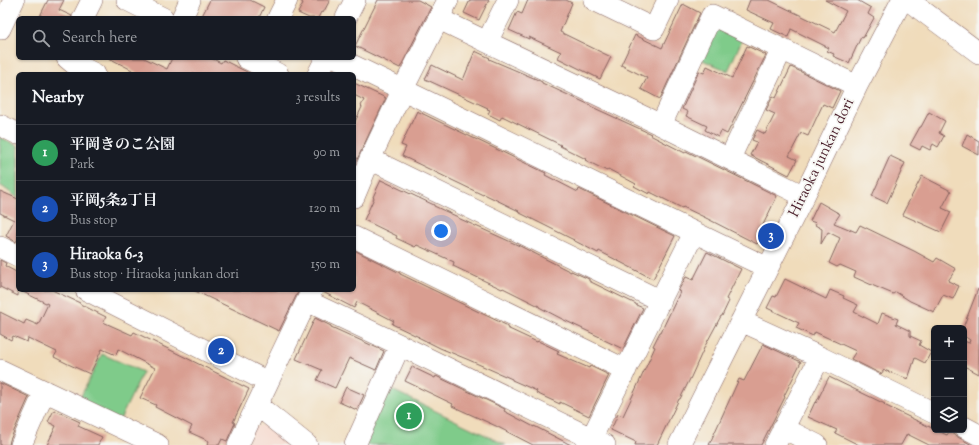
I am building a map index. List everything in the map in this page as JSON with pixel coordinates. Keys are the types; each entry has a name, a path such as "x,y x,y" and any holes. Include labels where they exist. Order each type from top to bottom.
{"street":[{"path":"0,29 14,0"},
{"path":"84,16 92,0"},
{"path":"126,0 159,16"},
{"path":"183,16 190,0"},
{"path":"279,16 287,0"},
{"path":"347,16 355,0"},
{"path":"356,192 403,89 448,0"},
{"path":"487,42 508,0"},
{"path":"594,0 654,29 668,0"},
{"name":"Hiraoka junkan dori","path":"679,445 804,196 857,86 902,0"},
{"path":"908,0 979,53"},
{"path":"661,125 712,15 857,86"},
{"path":"439,19 730,158 804,196"},
{"path":"730,158 782,49"},
{"path":"69,60 91,72"},
{"path":"253,60 274,72"},
{"path":"319,72 325,60"},
{"path":"341,60 768,268"},
{"path":"0,125 16,133"},
{"path":"370,159 661,301"},
{"path":"238,445 309,295 400,345 595,443 626,370 694,233"},
{"path":"356,238 626,370"},
{"path":"0,247 16,255"},
{"path":"90,292 268,382"},
{"path":"741,321 820,357 931,412"},
{"path":"355,445 400,345"},
{"path":"817,445 779,437 820,357"},
{"path":"0,370 158,445"},
{"path":"21,445 45,391"},
{"path":"257,405 307,445"},
{"path":"967,429 979,435"}],"shaded area":[{"path":"263,425 288,445 246,445 255,427"}],"green space":[{"path":"712,15 746,31 728,71 693,56"},
{"path":"0,137 16,145 16,197 0,185"},
{"path":"102,354 143,372 117,426 76,406"},
{"path":"386,387 506,445 358,445"}],"building":[{"path":"48,0 64,0 59,10 72,16 40,16"},
{"path":"210,0 250,0 264,7 260,16 202,16"},
{"path":"299,0 330,0 323,13 321,12 319,16 305,16 298,13 303,3"},
{"path":"378,0 418,0 431,7 400,68 356,46"},
{"path":"470,0 489,0 479,20 464,13"},
{"path":"528,0 566,0 572,3 560,32 611,57 600,79 558,58 561,52 529,37 529,39 509,30 517,12 522,14"},
{"path":"750,0 769,0 835,32 846,11 825,0 857,0 871,8 868,14 874,18 863,38 861,37 849,63 833,56 834,54 827,51 829,48 791,29 788,37 771,29 774,23 746,10"},
{"path":"683,4 700,13 660,99 641,89 647,78 621,65 635,35 662,48"},
{"path":"747,46 766,55 727,134 721,131 718,137 705,130 707,126 686,116 688,112 682,109 699,71 704,73 707,66 732,78"},
{"path":"475,51 490,58 489,59 536,79 651,134 650,135 685,153 686,151 777,196 762,227 765,229 757,244 683,207 682,208 650,192 649,194 634,186 636,184 608,169 607,171 585,160 586,159 560,146 561,145 502,116 500,120 488,114 490,110 487,109 488,108 425,79 432,65 463,80"},
{"path":"113,60 148,60 167,69 171,60 215,60 221,63 223,60 247,72 134,72"},
{"path":"791,67 840,91 832,108 823,104 808,136 801,133 789,156 797,160 789,175 750,155 757,142 752,140 757,130 765,134 775,114 766,110 773,96 776,98"},
{"path":"356,84 386,98 356,162 356,120 364,100 356,96"},
{"path":"417,111 546,173 545,175 578,192 579,189 675,236 653,279 599,251 598,253 518,212 519,211 402,156 406,147 401,145"},
{"path":"929,112 945,121 939,133 944,136 938,147 933,144 930,150 922,146 920,150 910,145"},
{"path":"967,134 979,141 979,155 962,146"},
{"path":"890,156 905,163 887,203 872,196"},
{"path":"922,176 951,191 942,208 951,212 941,232 903,215"},
{"path":"381,180 571,272 589,279 589,281 643,308 623,349 503,288 502,289 453,266 454,262 417,245 415,247 396,238 397,236 364,220"},
{"path":"0,191 16,198 16,242 6,236 14,220 0,213"},
{"path":"819,202 840,214 834,223 856,232 860,225 934,262 937,258 956,269 948,281 959,286 953,299 943,295 934,312 910,301 896,292 893,294 854,277 856,272 840,265 837,267 829,263 840,238 828,232 821,244 822,229 815,225 816,223 810,221"},
{"path":"356,251 508,326 507,328 559,351 557,354 589,368 590,366 609,375 589,416 560,402 560,404 536,393 537,391 512,379 440,348 392,324 394,321 357,302 354,308 323,292 356,292"},
{"path":"707,252 741,269 726,299 729,301 722,316 705,346 657,445 635,445 636,442 611,430 618,414 623,416 655,347 653,346 680,292 678,291 686,277 693,280"},
{"path":"0,260 6,263 5,266 16,272 16,292 18,292 18,296 0,287"},
{"path":"785,279 826,299 830,290 844,296 843,298 858,305 854,312 878,324 882,313 898,319 896,324 910,331 910,336 921,341 919,345 931,352 925,363 915,358 908,379 884,370 881,374 851,359 856,351 815,332 813,336 796,328 799,323 767,308 773,296 776,297"},
{"path":"979,289 979,374 967,368 967,342 969,343 970,340 967,338 967,325 964,325"},
{"path":"23,292 56,292 106,317 103,322 132,335 134,332 249,389 233,422 235,423 227,441 222,439 219,445 207,445 209,441 189,432 192,426 155,407 156,405 140,398 155,368 118,349 116,355 102,349 90,374 54,357 57,352 28,338 27,342 13,336 11,340 0,334 0,312 24,324 26,320 38,325 48,304"},
{"path":"197,292 298,292 279,331"},
{"path":"315,318 331,327 384,351 376,370 349,358 335,388 317,380 322,370 296,359"},
{"path":"763,344 801,362 761,445 709,445 739,379 744,381"},
{"path":"412,367 435,378 436,376 505,409 504,411 571,445 533,445 452,406 453,404 405,381"},
{"path":"829,377 931,428 931,433 943,433 947,435 951,433 972,445 929,445 907,434 901,445 859,445 835,433 837,430 808,417 815,402 816,403"},
{"path":"0,383 29,397 9,445 0,445"},
{"path":"346,387 364,395 357,410 339,402"},
{"path":"54,410 80,422 78,426 102,437 98,445 47,445 56,426 48,422"}],"place":[{"name":"Hiraoka 6-3","path":"771,236"},
{"name":"平岡5条2丁目","path":"221,351"},
{"name":"平岡きのこ公園","path":"409,416"}]}
